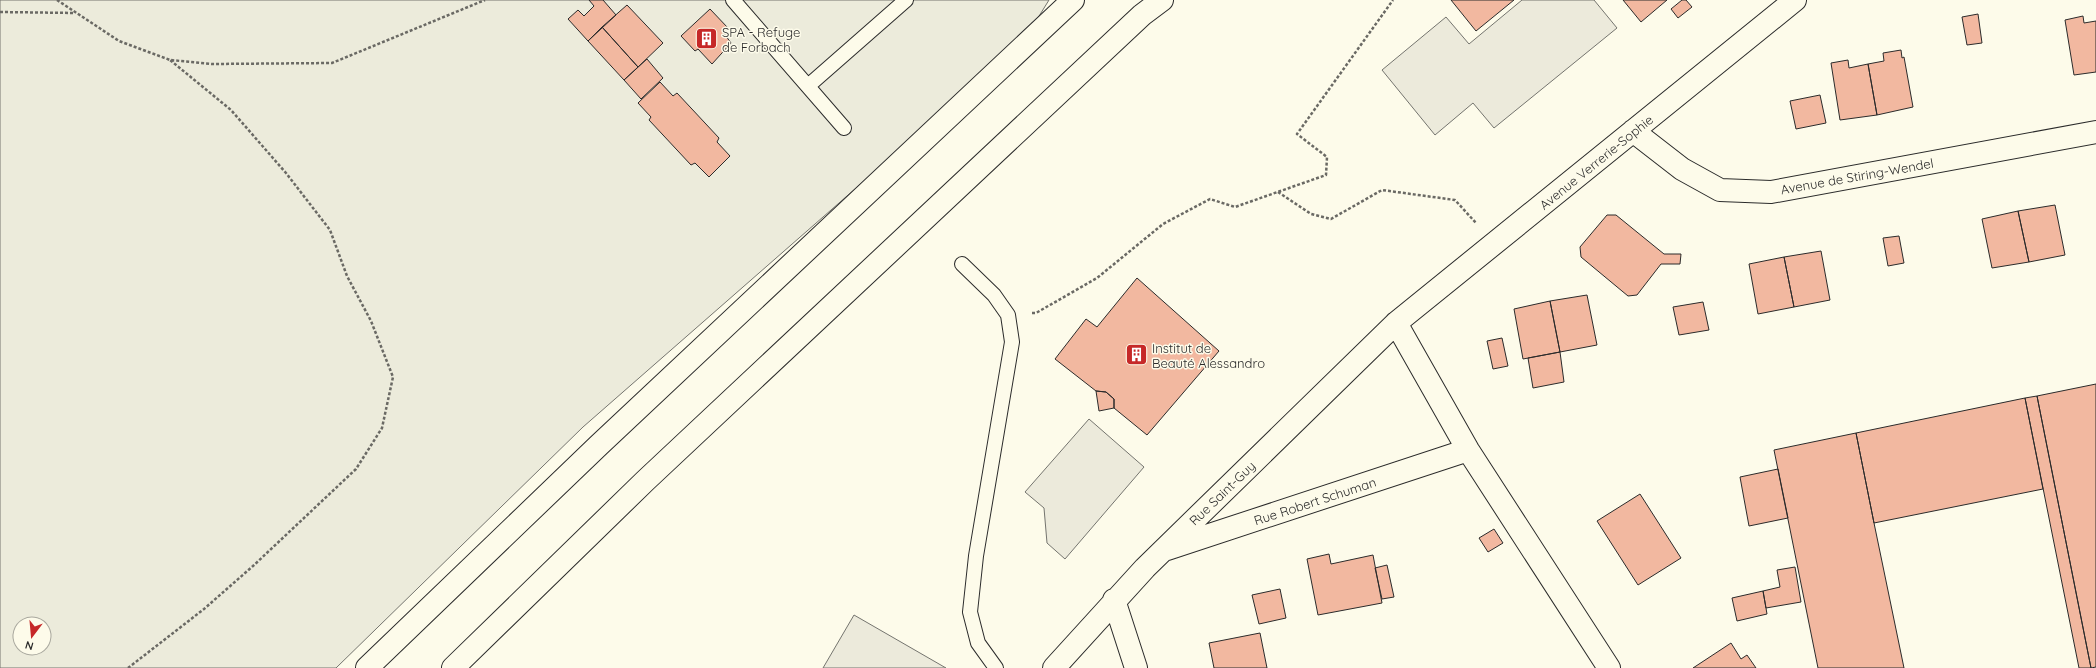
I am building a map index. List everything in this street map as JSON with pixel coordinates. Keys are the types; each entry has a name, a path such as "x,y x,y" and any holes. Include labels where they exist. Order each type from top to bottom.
{"main road":[{"path":"367,668 599,445 1073,0"},
{"path":"453,668 645,481 1142,15 1162,0"},
{"name":"Avenue Verrerie-Sophie","path":"1396,323 1795,0"},
{"name":"Avenue de Stiring-Wendel","path":"1633,132 1682,169 1720,190 1771,192 2096,132"},
{"path":"1396,323 1468,450 1609,668"},
{"name":"Rue Saint-Guy","path":"1054,668 1114,600 1162,551 1396,323"},
{"name":"Rue Robert Schuman","path":"1162,551 1468,450"},
{"path":"1114,600 1136,668"}],"lane":[{"path":"733,0 844,128"},
{"path":"808,86 906,0"},
{"path":"962,264 994,295 1008,315 1012,342 976,556 970,612 978,643 996,668"}],"path":[{"path":"57,0 119,41 170,60 212,64 332,63 485,0"},
{"path":"1008,315 1036,313 1097,278 1163,224 1210,199 1235,207 1326,175 1327,157 1297,134 1393,0"},
{"path":"0,12 76,13"},
{"path":"128,668 204,609 253,566 356,469 382,428 393,377 371,321 347,276 330,230 286,173 230,110 170,60"},
{"path":"1278,192 1311,214 1331,219 1382,190 1455,200 1495,243"}],"shaded area":[{"path":"0,0 1049,0 1023,42 583,427 336,668 0,668"},
{"path":"1522,0 1594,0 1617,28 1494,128 1473,103 1435,135 1382,70 1446,17 1469,44"},
{"path":"1089,419 1144,467 1065,559 1047,543 1044,508 1025,492"},
{"path":"854,615 946,668 823,668"}],"building":[{"path":"589,0 603,0 616,15 588,41 568,19 578,10 584,16 594,6"},
{"path":"1451,0 1514,0 1476,31"},
{"path":"1623,0 1667,0 1641,22"},
{"path":"1682,0 1686,0 1692,7 1678,18 1671,9"},
{"path":"627,5 663,43 638,67 602,27"},
{"name":"SPA - Refuge de Forbach","path":"710,9 728,28 723,32 731,43 712,64 698,49 695,51 681,36"},
{"path":"1978,14 1982,43 1967,45 1962,17"},
{"path":"2083,16 2084,23 2096,21 2096,72 2074,75 2065,20"},
{"path":"602,27 638,67 624,80 588,41"},
{"path":"1901,50 1902,58 1904,57 1913,107 1877,115 1868,64 1884,61 1883,53"},
{"path":"647,59 663,78 641,99 624,80"},
{"path":"1848,60 1849,68 1868,64 1877,115 1840,120 1831,63"},
{"path":"660,82 673,96 677,93 719,138 717,142 730,156 709,177 695,163 691,165 649,120 651,117 638,103"},
{"path":"1820,95 1826,123 1796,129 1790,101"},
{"path":"2055,205 2065,255 2029,262 2018,211"},
{"path":"2018,211 2029,262 1992,268 1982,219"},
{"path":"1607,215 1616,215 1664,254 1681,254 1680,264 1661,264 1637,295 1628,296 1581,257 1580,247"},
{"path":"1899,236 1904,263 1888,266 1883,238"},
{"path":"1821,251 1830,300 1794,307 1784,257"},
{"path":"1784,257 1794,307 1758,314 1749,264"},
{"name":"Institut de Beauté Alessandro","path":"1137,278 1219,351 1147,435 1114,408 1114,399 1106,392 1096,391 1055,359 1086,319 1097,327"},
{"path":"1587,295 1597,345 1560,352 1550,301"},
{"path":"1550,301 1560,352 1523,359 1514,309"},
{"path":"1703,302 1709,330 1679,335 1673,307"},
{"path":"1502,338 1508,366 1493,369 1487,341"},
{"path":"1560,352 1564,382 1533,388 1528,358"},
{"path":"2096,384 2096,667 2091,668 2037,396"},
{"path":"1096,391 1106,392 1114,399 1114,408 1099,411"},
{"path":"2037,396 2091,668 2079,668 2025,398"},
{"path":"2025,398 2043,489 1874,523 1856,433"},
{"path":"1856,433 1904,668 1818,668 1774,450"},
{"path":"1778,469 1788,518 1749,526 1740,477"},
{"path":"1640,494 1681,558 1638,585 1597,521"},
{"path":"1494,529 1503,543 1488,552 1479,538"},
{"path":"1329,554 1331,564 1373,555 1382,603 1318,615 1307,559"},
{"path":"1387,565 1394,597 1382,599 1375,568"},
{"path":"1795,567 1801,602 1766,608 1763,591 1780,587 1777,570"},
{"path":"1280,589 1286,618 1259,624 1252,595"},
{"path":"1763,591 1767,614 1737,621 1732,598"},
{"path":"1260,633 1267,668 1214,668 1209,643"},
{"path":"1731,643 1741,659 1747,655 1756,668 1693,668"}],"place":[{"name":"SPA - Refuge de Forbach","path":"706,39"},
{"name":"Institut de Beauté Alessandro","path":"1137,355"}]}
